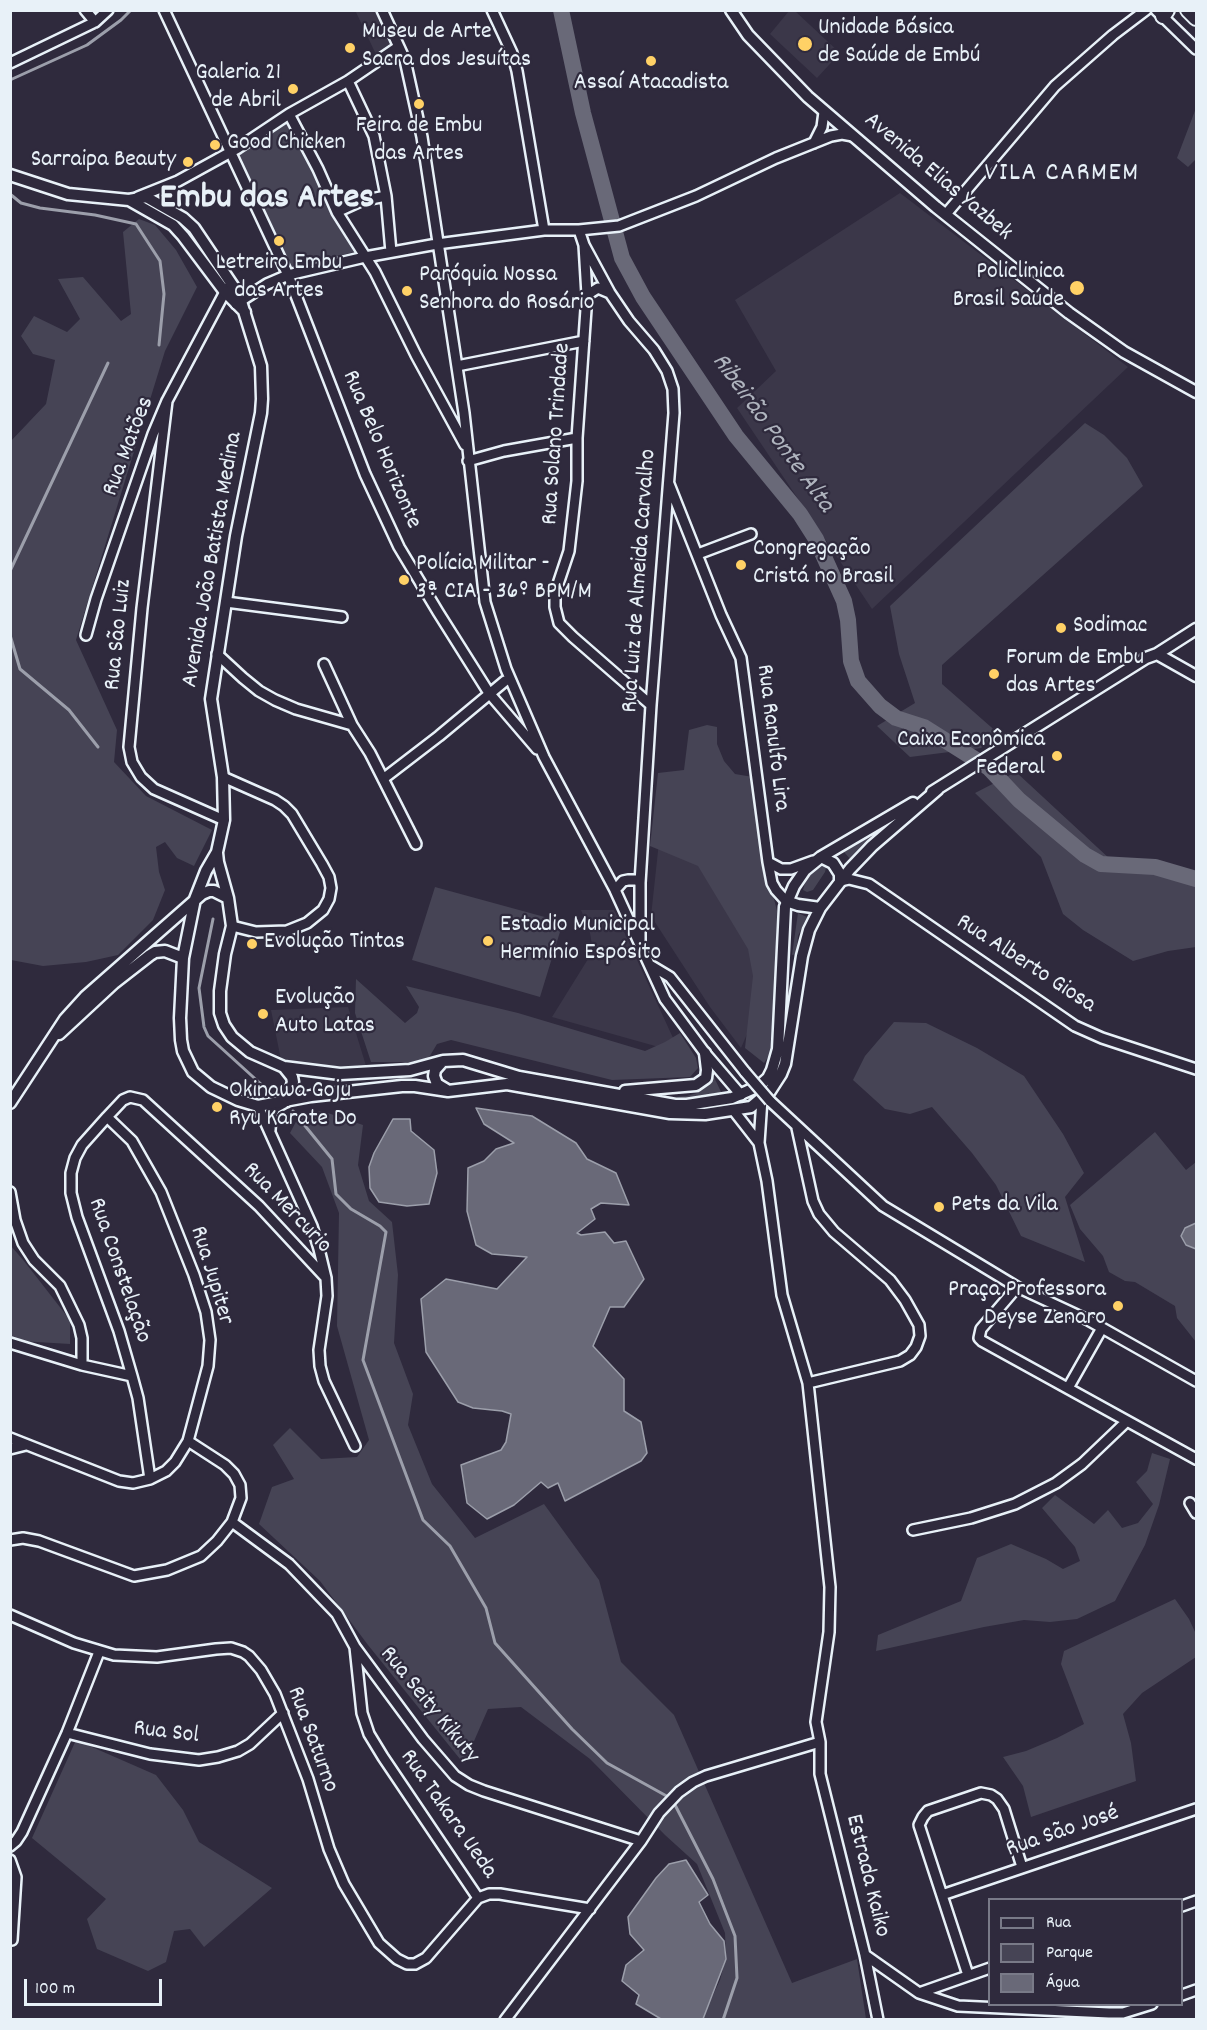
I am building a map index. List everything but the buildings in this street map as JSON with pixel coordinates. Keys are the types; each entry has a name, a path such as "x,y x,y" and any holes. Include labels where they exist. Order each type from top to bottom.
{"highway":[{"path":"1188,10 1197,18"}],"main road":[{"name":"Avenida Elias Yazbek","path":"731,10 748,35 769,59 824,112 946,214 1069,313 1124,352 1197,392"},
{"path":"10,175 68,194 146,197 156,201 194,228 231,281 240,300"},
{"path":"133,198 173,225 240,300"},
{"name":"Avenida João Batista Medina","path":"52,1040 114,983 150,955 165,951 183,958 195,899 206,871 217,852 224,820 224,777 211,699 236,536 262,399 261,366 240,300"},
{"path":"232,926 225,954 220,991 220,1013 224,1025 232,1037 250,1052 284,1067 340,1074 410,1070 443,1061 463,1060 512,1076 675,1105 717,1102 741,1095 759,1086 768,1078 777,1055 786,901 805,870 821,857 938,789 1146,658 1157,654 1197,629"},
{"path":"1176,642 1174,657 1178,665"},
{"path":"1157,654 1197,676"},
{"path":"183,958 181,1040 193,1072 211,1087 258,1106 311,1096 402,1086 448,1091 507,1084 670,1113 705,1114 734,1111 766,1100 785,1064 802,956 809,930 819,908 872,846 938,789"},
{"name":"Avenida João Batista Medina","path":"217,852 232,926"},
{"path":"821,857 833,863 840,874 840,881"},
{"path":"195,899 208,891 228,898"},
{"name":"Avenida João Batista Medina","path":"10,1103 65,1019 85,997 195,899"},
{"path":"786,901 819,908"},
{"path":"610,1093 696,1085 706,1078 705,1053"},
{"path":"443,1061 435,1070 434,1076 437,1084 448,1091"},
{"path":"284,1067 293,1082 287,1101"}],"street":[{"path":"85,10 95,22"},
{"path":"10,63 95,22 108,10"},
{"path":"382,10 405,60 422,137 458,366 485,602 506,669 544,757 615,890 665,999 705,1053 741,1095"},
{"path":"492,10 512,53 517,70 544,230"},
{"path":"946,214 1055,86 1113,34 1146,10"},
{"path":"1162,12 1197,49"},
{"name":"Rua Belo Horizonte","path":"165,13 288,275 365,474 395,538 489,693 544,757"},
{"path":"133,198 178,181 238,148 289,114 348,81 398,47"},
{"path":"348,81 374,136 386,196 390,252"},
{"path":"814,143 822,127 824,112"},
{"path":"289,114 318,169 337,212 375,272 416,355 468,450"},
{"path":"240,300 288,275 390,252 544,230 579,230 619,226 696,196 783,155 831,136 842,134 853,136"},
{"path":"337,212 361,201 386,196"},
{"name":"Rua Solano Trindade","path":"579,230 584,245 587,295 577,438 577,481 569,551 555,593 555,607 560,622 573,637 651,705"},
{"name":"Rua Luiz de Almeida Carvalho","path":"584,245 610,293 629,321 654,350 667,371 673,389 674,413 651,705 640,883 640,945"},
{"path":"587,295 598,288 610,293"},
{"name":"Rua Matões","path":"86,634 140,467 167,401 240,300"},
{"path":"458,366 584,341"},
{"name":"Rua São Luiz","path":"167,401 142,608 129,747 132,762 141,777 154,789 224,820"},
{"path":"468,460 577,438"},
{"name":"Rua Ranulfo Lira","path":"668,482 721,615 741,658 768,862 772,883 786,901"},
{"path":"698,554 751,534"},
{"path":"226,602 342,617"},
{"path":"217,654 251,685 275,700 296,709 352,725"},
{"path":"324,664 352,725 417,844"},
{"path":"383,779 505,681 506,669"},
{"path":"505,681 515,686"},
{"path":"508,714 522,705"},
{"path":"224,777 275,800 292,814 322,864 331,888 329,899 322,910 307,923 287,931 256,932 232,926"},
{"path":"768,862 781,869 791,869 821,857"},
{"name":"Rua Alberto Giosa","path":"840,881 849,879 869,884 1075,1026 1102,1038 1197,1069"},
{"path":"615,890 623,881 637,880 640,883"},
{"path":"622,904 636,908 641,905"},
{"path":"650,965 670,977 766,1100 883,1206 1017,1287 1102,1328 1197,1381"},
{"path":"665,999 670,977"},
{"name":"Rua Mercurio","path":"106,1117 123,1100 130,1097 143,1100 259,1206 326,1278"},
{"path":"759,1143 766,1100"},
{"path":"270,1133 271,1116 275,1108 287,1101"},
{"path":"258,1106 312,1226 319,1249 326,1278 327,1296 320,1366 324,1381 355,1446"},
{"path":"734,1111 759,1143"},
{"name":"Rua Constelação","path":"106,1117 82,1145 75,1158 71,1173 71,1193 77,1217 119,1330 132,1376 138,1398 150,1479"},
{"name":"Rua Jupiter","path":"10,1438 119,1481 133,1483 150,1479 166,1471 175,1462 188,1441 208,1366 210,1340 206,1312 161,1192 132,1141 106,1117"},
{"path":"797,1127 813,1201 819,1214 834,1232 890,1281 905,1300 918,1325 920,1336 910,1355 900,1361 808,1383"},
{"name":"Estrada Kaiko","path":"759,1143 767,1181 782,1295 808,1383 830,1587 829,1632 816,1722 820,1742 820,1774 865,1955 878,2019"},
{"path":"10,1192 15,1220 23,1243 34,1260 60,1286 79,1325 82,1338 82,1365"},
{"path":"1017,1287 981,1329 979,1338 1126,1422 1197,1459"},
{"path":"1068,1388 1102,1328"},
{"name":"Rua Constelação","path":"10,1343 82,1365 132,1376"},
{"path":"913,1530 971,1518 1016,1503 1056,1483 1082,1464 1126,1422"},
{"path":"10,1540 22,1538 39,1541 134,1576 167,1570 201,1556 232,1522 241,1498 240,1485 234,1474 209,1453 188,1441"},
{"path":"10,1449 26,1445"},
{"path":"1190,1503 1197,1513"},
{"name":"Rua Seity Kikuty","path":"232,1522 289,1564 337,1614 355,1647 423,1739 455,1776 469,1785 641,1841"},
{"name":"Rua Saturno","path":"10,1615 99,1652 130,1658 157,1658 216,1649 238,1650 249,1656 261,1670 283,1713 308,1779 322,1828 344,1884 367,1924 388,1952 407,1964 421,1961 444,1940 478,1898"},
{"name":"Rua Takara Ueda","path":"355,1647 361,1704 369,1734 478,1898 493,1893 590,1909"},
{"path":"10,1846 22,1832 67,1733 99,1652"},
{"name":"Rua Sol","path":"67,1733 141,1752 199,1760 238,1751 250,1744 283,1713"},
{"path":"505,2019 641,1841 667,1803 693,1782 706,1776 820,1742"},
{"path":"968,1975 919,1825 928,1810 981,1793 991,1795 1004,1809 1022,1867"},
{"name":"Rua São José","path":"942,1895 1197,1809"},
{"path":"10,1860 16,1877 12,1940"},
{"path":"865,1955 919,1994 958,2006 1123,2013 1146,2006"},
{"path":"919,1994 988,1969"}],"shaded area":[{"path":"355,10 387,11 409,57 381,65"},
{"name":"Unidade Básica de Saúde de Embú","path":"789,11 795,11 840,53 817,78 770,34"},
{"path":"900,193 1128,367 872,609 737,408 776,371 735,300"},
{"path":"662,814 734,900 763,997 741,1048 710,1007 651,916"},
{"path":"581,910 614,910 680,1053 552,1017 593,951 590,933"},
{"path":"348,1007 367,1069 328,1072 281,1060 271,1010"}],"green space":[{"path":"1196,108 1196,159 1188,167 1177,158"},
{"path":"289,119 354,252 290,268 234,154"},
{"path":"139,219 155,225 176,250 197,287 165,351 76,640 117,730 114,762 146,796 212,830 194,866 177,858 165,842 156,847 159,872 165,890 153,920 118,955 86,962 43,966 11,960 10,442 46,404 55,360 33,354 21,336 34,316 67,332 80,319 58,279 83,277 121,321 131,314 123,232"},
{"path":"1085,423 1104,435 1127,458 1143,486 942,665 942,684 999,734 981,748 910,757 877,726 915,703 899,654 890,606"},
{"path":"707,725 717,727 717,744 724,761 735,774 753,777 762,850 777,911 774,1049 764,1063 745,1048 753,976 748,949 698,866 650,846 658,773 684,770 689,730"},
{"path":"1016,772 1111,860 1196,886 1196,947 1168,951 1133,961 1083,930 1063,914 1041,857 975,793"},
{"path":"878,829 851,860 844,852"},
{"path":"827,863 825,872 813,890 807,892 803,890 806,879 818,865"},
{"name":"Estadio Municipal Hermínio Espósito","path":"435,887 563,922 540,997 412,960"},
{"path":"798,913 807,917 798,936 796,954 792,955"},
{"path":"356,979 405,1023 417,1013 419,1007 406,986 518,1013 645,1051 680,1033 696,1058 698,1068 690,1077 612,1080 451,1040 437,1044 428,1059 411,1062 371,1062 355,1013"},
{"path":"894,1022 926,1023 977,1048 1024,1076 1063,1134 1084,1173 1065,1197 1085,1262 1021,1236 996,1185 932,1107 910,1114 885,1109 853,1080 865,1056"},
{"path":"712,1073 722,1094 687,1099 675,1097 697,1093 707,1085"},
{"path":"322,1111 363,1125 358,1165 369,1201 392,1222 398,1275 394,1343 413,1394 408,1425 432,1484 475,1538 544,1504 599,1580 621,1662 674,1715 792,1983 857,1959 866,2019 702,2019 720,1980 726,1958 725,1933 697,1864 590,1759 521,1707 488,1709 464,1764 368,1645 320,1581 259,1524 272,1487 294,1479 273,1445 290,1428 321,1459 357,1457 369,1440 337,1326 339,1213 322,1167 290,1133 300,1114"},
{"path":"1155,1132 1186,1170 1196,1162 1196,1342 1177,1318 1175,1306 1135,1282 1125,1281 1109,1272 1103,1256 1080,1229 1070,1205"},
{"path":"11,1246 70,1320 70,1344 20,1341 11,1337"},
{"path":"1152,1453 1170,1459 1159,1505 1145,1545 1115,1601 1077,1619 1050,1622 1024,1620 876,1651 878,1635 961,1601 977,1558 1011,1544 1063,1569 1080,1561 1075,1547 1042,1508 1055,1495 1094,1524 1108,1510 1122,1528 1138,1523 1153,1504 1136,1482 1147,1471"},
{"path":"1175,1599 1196,1634 1196,1657 1142,1693 1123,1714 1131,1743 1136,1781 1031,1817 1023,1786 1003,1757 1026,1751 1084,1724 1061,1664 1064,1651"},
{"path":"76,1740 156,1775 183,1810 199,1842 272,1888 204,1947 190,1929 174,1931 166,1962 148,1971 97,1949 87,1919 106,1899 32,1838"}],"water":[{"path":"476,1108 532,1116 576,1143 587,1159 616,1173 629,1205 601,1203 591,1209 595,1219 577,1233 581,1235 605,1232 614,1243 626,1241 644,1279 624,1307 610,1307 593,1346 624,1379 624,1411 641,1422 647,1453 641,1461 565,1501 558,1483 548,1488 541,1482 514,1505 487,1519 467,1503 461,1465 501,1450 506,1442 511,1414 473,1408 458,1402 426,1352 421,1299 446,1279 497,1289 527,1257 492,1254 476,1245 467,1211 468,1168 484,1161 496,1149 514,1143 484,1124"},
{"path":"393,1119 410,1119 411,1131 434,1150 437,1173 429,1204 407,1206 379,1202 370,1188 369,1167"},
{"path":"1196,1223 1196,1249 1186,1245 1181,1236 1185,1228"},
{"path":"686,1860 708,1895 699,1902 710,1924 724,1941 726,1959 703,2019 661,2019 636,2004 639,1995 622,1981 626,1965 644,1950 630,1934 628,1917 669,1864"}],"waterway":[{"path":"10,80 87,45 131,10"},
{"name":"Ribeirão Ponte Alta","path":"561,10 583,113 622,258 643,297 736,436 800,514 816,539 844,601 851,661 858,681 880,706 896,718 924,727 989,768 1019,800 1085,855 1101,864 1155,867 1196,879"},
{"path":"10,194 21,203 40,208 95,215 136,224 160,261 164,294 159,345"},
{"path":"10,571 108,363"},
{"path":"10,635 20,669 69,710 98,747"},
{"path":"213,919 199,988 204,1027 208,1036 262,1085"},
{"path":"293,1111 332,1159 336,1194 351,1209 386,1232 363,1360 423,1520 450,1546 486,1608 495,1643 572,1729 607,1763 672,1799 713,1879 735,1936 737,1978 723,2020"}],"place":[{"name":"Unidade Básica de Saúde de Embú","path":"805,44"},
{"name":"Museu de Arte Sacra dos Jesuítas","path":"350,48"},
{"name":"Assaí Atacadista","path":"651,61"},
{"name":"Galeria 21 de Abril","path":"293,89"},
{"name":"Feira de Embu das Artes","path":"419,104"},
{"name":"Good Chicken","path":"215,145"},
{"name":"Sarraipa Beauty","path":"188,162"},
{"name":"Letreiro Embu das Artes","path":"279,241"},
{"name":"Policlinica Brasil Saúde","path":"1077,288"},
{"name":"Paróquia Nossa Senhora do Rosário","path":"407,291"},
{"name":"Congregação Cristá no Brasil","path":"741,565"},
{"name":"Polícia Militar - 3ª CIA - 36º BPM/M","path":"404,580"},
{"name":"Sodimac","path":"1061,628"},
{"name":"Forum de Embu das Artes","path":"994,674"},
{"name":"Caixa Econômica Federal","path":"1057,756"},
{"name":"Estadio Municipal Hermínio Espósito","path":"488,941"},
{"name":"Evolução Tintas","path":"252,944"},
{"name":"Evolução Auto Latas","path":"263,1014"},
{"name":"Okinawa Goju Ryu Karate Do","path":"217,1107"},
{"name":"Pets da Vila","path":"939,1207"},
{"name":"Praça Professora Deyse Zenaro","path":"1118,1306"}],"district":[{"name":"VILA CARMEM","path":"1062,175"},
{"name":"Embu das Artes","path":"267,201"}]}
